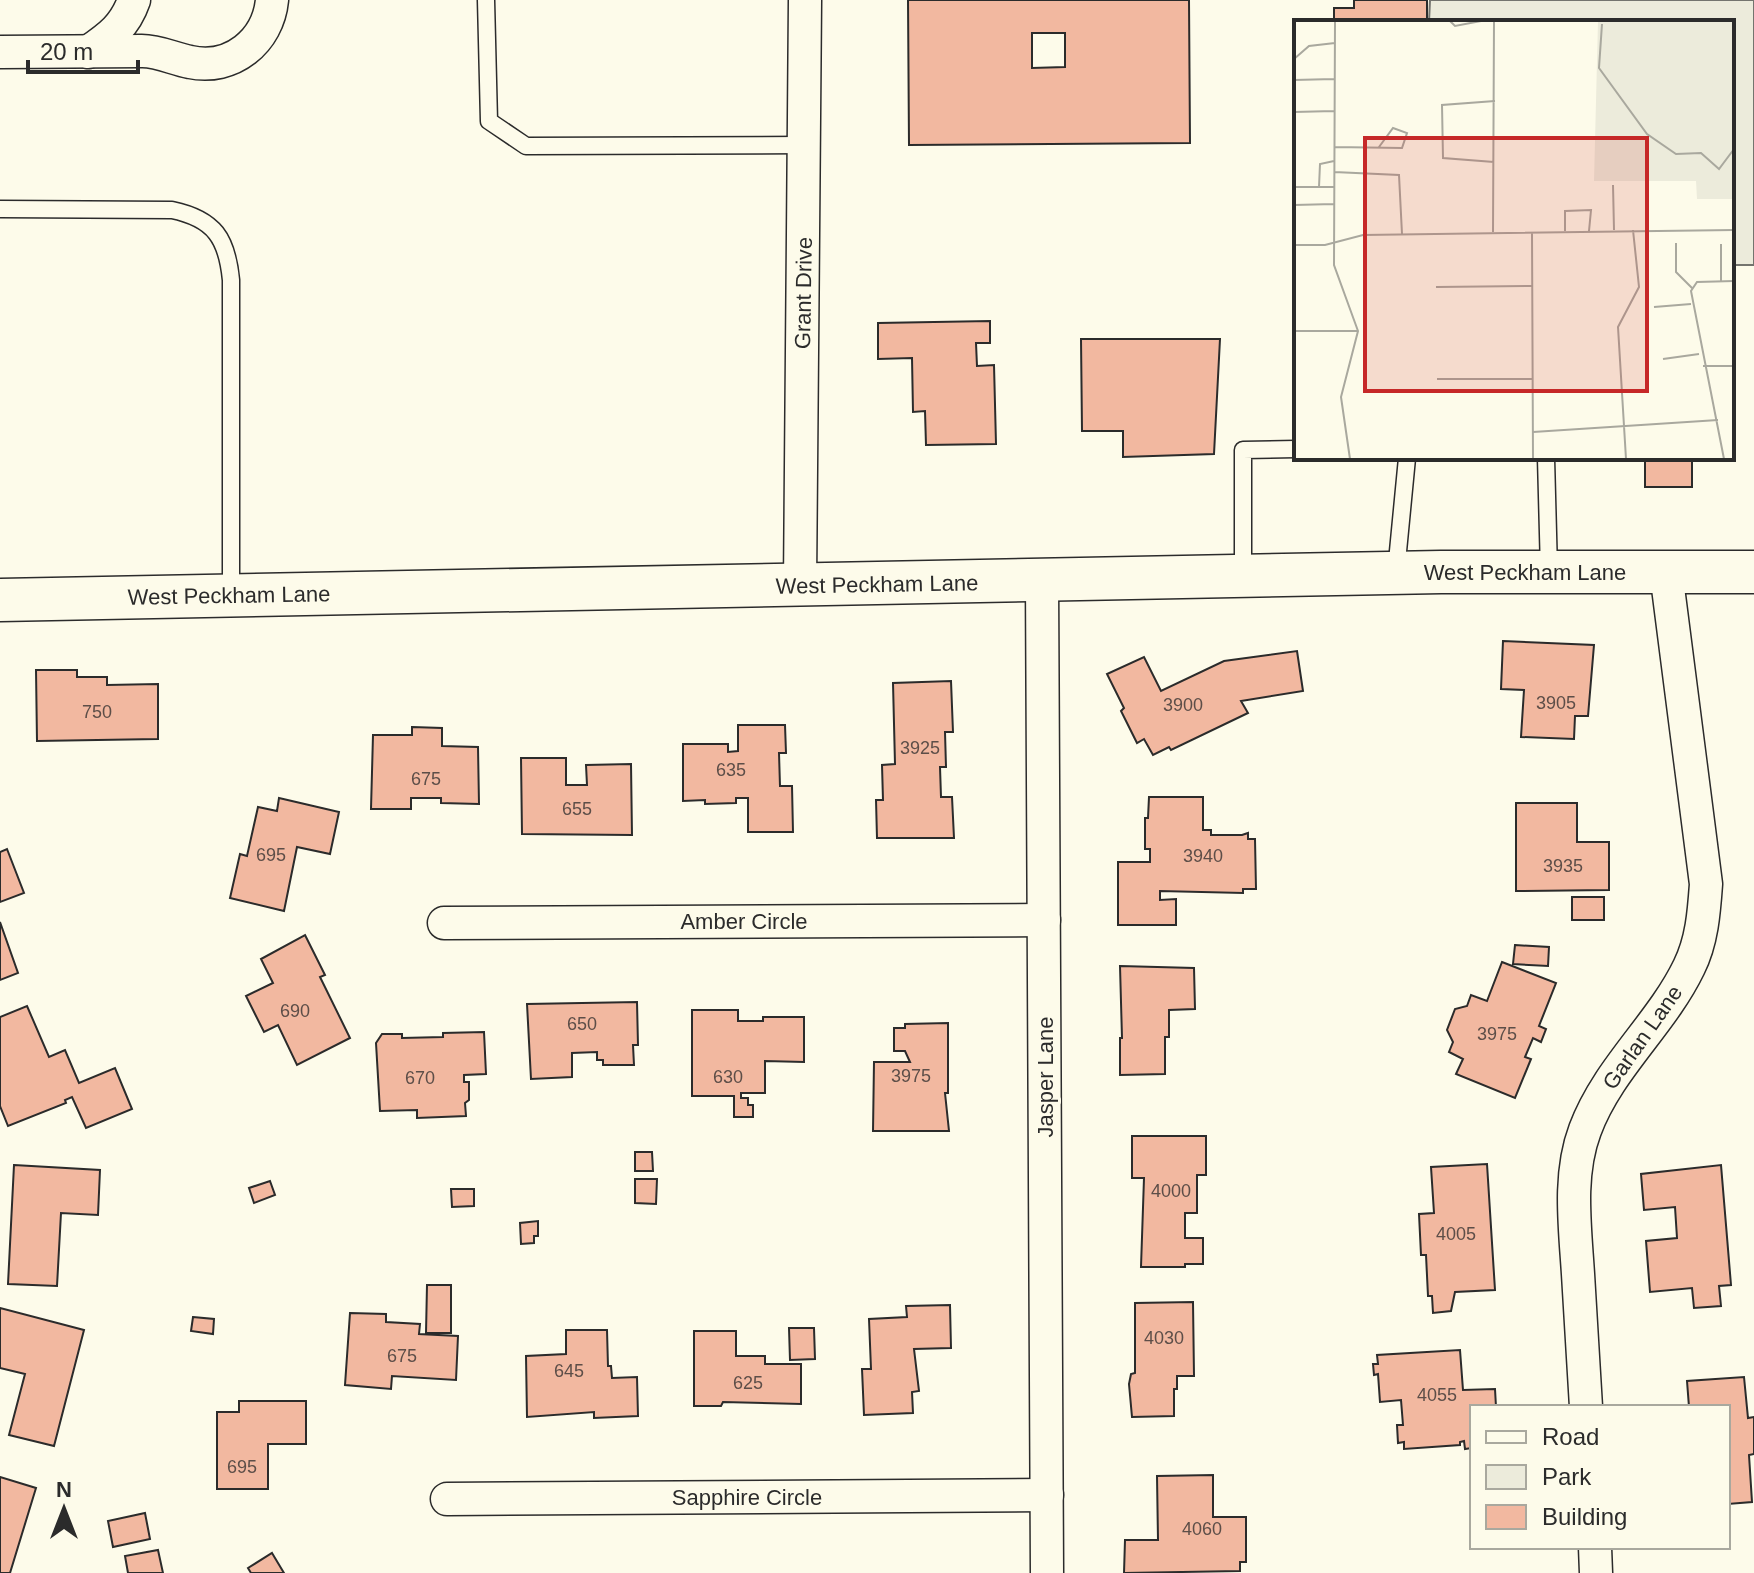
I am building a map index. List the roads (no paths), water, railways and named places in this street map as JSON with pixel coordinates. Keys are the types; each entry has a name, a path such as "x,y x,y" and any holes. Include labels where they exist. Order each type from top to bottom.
{"street":[{"path":"88,52 113,35 126,21 134,0"},
{"path":"0,52 148,51 193,63 230,60 246,51 261,35 272,0"},
{"name":"Grant Drive","path":"800,585 805,0"},
{"name":"Garlan Lane","path":"1586,1405 1574,1213 1575,1175 1584,1131 1604,1089 1670,1001 1691,964 1703,924 1706,884 1666,572"},
{"name":"West Peckham Lane","path":"0,600 1243,576 1754,572"},
{"name":"Jasper Lane","path":"1042,580 1047,1573"},
{"name":"Amber Circle","path":"444,923 1044,920"},
{"name":"Sapphire Circle","path":"447,1499 1047,1495"},
{"path":"1595,1549 1596,1573"}],"lane":[{"path":"486,0 489,121 526,146 804,145"},
{"path":"0,209 172,210 199,219 223,239 229,254 231,280 231,595"},
{"path":"1243,576 1243,450 1294,449"},
{"path":"1396,574 1407,460"},
{"path":"1546,460 1549,572"}]}
